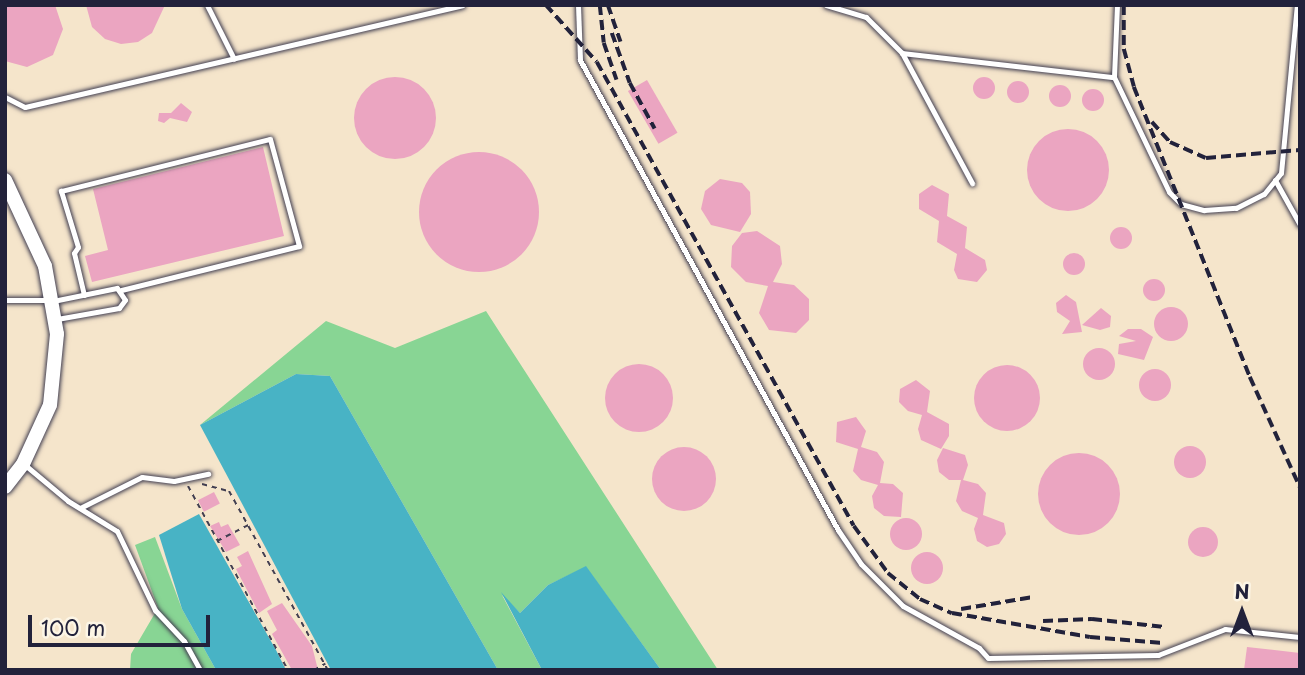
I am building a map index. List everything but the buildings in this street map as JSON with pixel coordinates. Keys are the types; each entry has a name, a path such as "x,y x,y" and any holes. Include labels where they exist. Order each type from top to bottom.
{"street":[{"path":"5,180 32,231 53,300 56,371 50,405 23,464 5,487"}],"lane":[{"path":"207,5 234,59"},
{"path":"5,97 25,107 462,5"},
{"path":"578,5 580,60 838,530 861,564 903,606 979,648 988,658 1158,655 1225,629 1300,637"},
{"path":"826,5 866,17 902,53 972,184"},
{"path":"1117,5 1114,77 1169,192 1181,204 1204,210 1236,208 1264,194 1281,173 1297,5"},
{"path":"902,53 1114,77"},
{"path":"5,300 53,300 121,290 299,246 270,139 61,191 78,247 74,253 85,295"},
{"path":"1275,180 1300,225"},
{"path":"55,320 119,308 125,300 121,290"},
{"path":"23,464 80,508 117,531 155,610 184,641 200,670"},
{"path":"80,508 142,477 184,479 208,474"}],"path":[{"path":"198,476 203,487 229,491 328,670"},
{"path":"184,479 288,670"},
{"path":"216,542 249,525"},
{"path":"314,670 325,664"}],"green space":[{"path":"486,311 718,670 661,670 586,567 548,585 520,613 502,595 542,670 498,670 330,376 296,374 200,425 326,321 395,348"},
{"path":"155,537 182,609 216,670 130,670 131,654 158,608 135,545"}],"water":[{"path":"296,374 330,376 498,670 331,670 200,425"},
{"path":"199,514 286,670 216,670 182,609 159,535"},
{"path":"586,566 661,670 542,670 501,592 520,613 548,585"}],"railway":[{"path":"546,5 597,62 854,526 888,573 920,599 952,613 1090,637 1163,643"},
{"path":"600,5 604,43 617,80"},
{"path":"608,5 621,42"},
{"path":"1124,5 1124,49 1134,87 1250,377 1300,487"},
{"path":"612,33 630,83 655,129"},
{"path":"1152,122 1170,142 1206,158 1300,150"},
{"path":"961,609 1033,597"},
{"path":"1043,621 1092,619 1165,627"}]}
